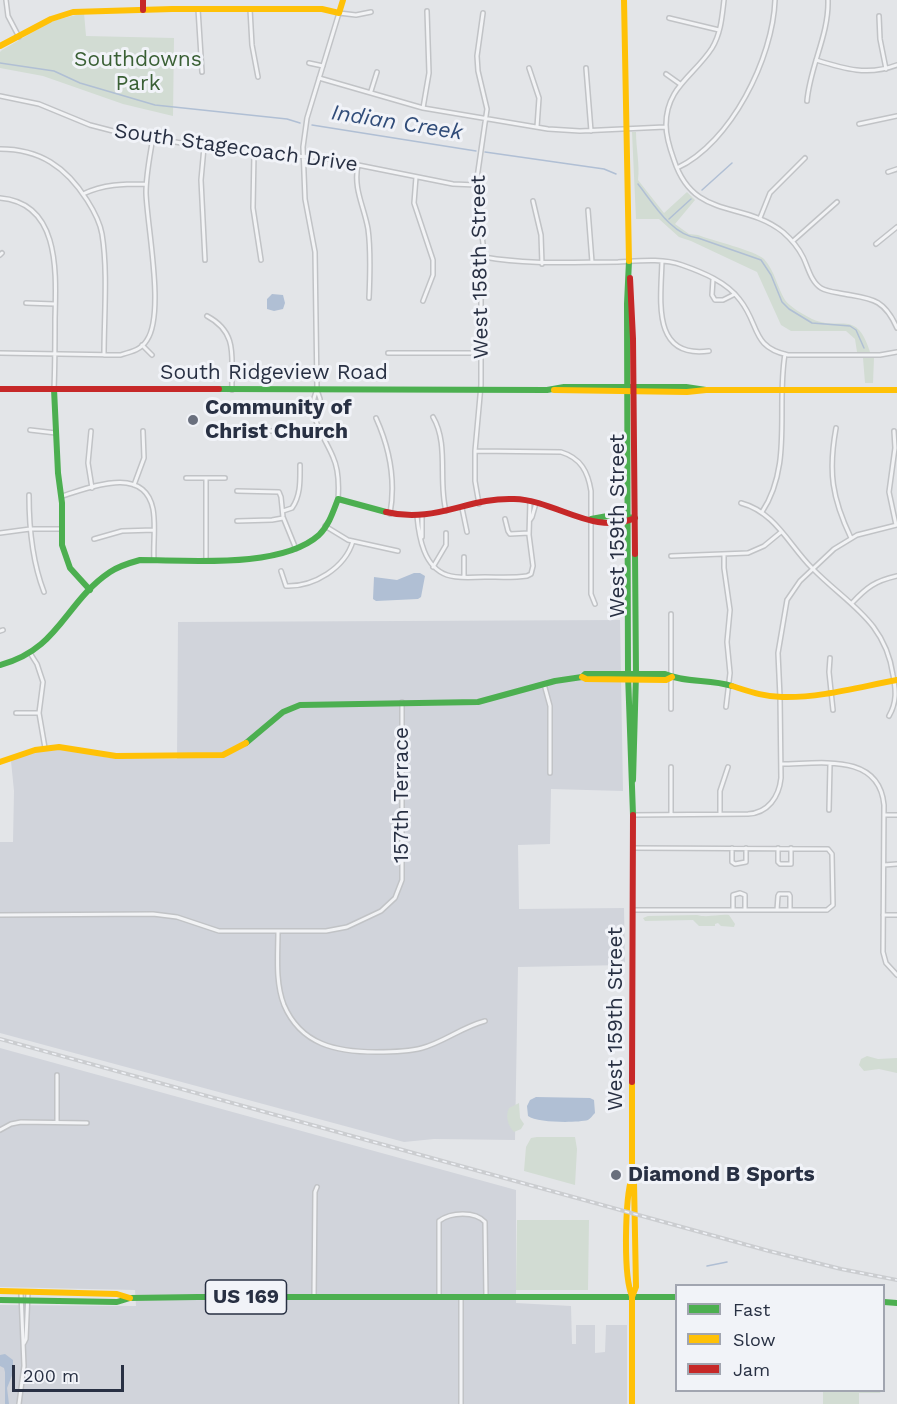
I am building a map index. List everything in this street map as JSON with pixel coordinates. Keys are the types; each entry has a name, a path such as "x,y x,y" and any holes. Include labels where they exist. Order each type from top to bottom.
{"main road":[{"path":"143,0 143,10"},
{"path":"0,46 51,19 73,12 198,9 322,9 339,12 343,0"},
{"name":"West 159th Street","path":"624,0 632,320 630,519 635,765 632,790 632,1176 636,1287 632,1297 632,1404"},
{"name":"South Ridgeview Road","path":"0,389 547,390 564,387 630,390 686,387 706,390 897,390"},
{"path":"54,389 58,473 62,496 62,545 66,561 76,576 90,590"},
{"path":"0,665 19,659 45,642 104,575 122,564 140,560 262,558 296,549 312,539 325,526 333,514 338,499 390,514 420,516 503,500 533,502 576,517 591,519 600,516 630,519"},
{"path":"0,762 45,748 71,747 116,756 218,756 232,753 279,715 296,706 478,702 592,674 632,677 665,674 672,677 702,679 758,694 780,697 831,692 896,680"},
{"name":"US 169","path":"0,1291 117,1294 130,1298"},
{"name":"US 169","path":"0,1300 117,1302 130,1298 675,1297"}],"street":[{"path":"6,0 8,16 19,37"},
{"path":"724,0 719,30 710,50 680,84 671,100 666,127 676,168 689,188 705,201 718,207 760,218 793,241 819,286 829,291 878,301 889,312 897,328"},
{"path":"676,168 701,153 727,123 745,97 760,69 769,39 775,0"},
{"path":"807,101 809,84 825,33 828,0"},
{"path":"198,9 202,72"},
{"path":"250,9 252,45 258,77"},
{"path":"423,108 429,73 427,11"},
{"path":"315,416 320,411 320,399 317,390 315,252 305,199 303,157 306,122 339,12 356,15 371,12"},
{"name":"West 158th Street","path":"479,504 475,451 481,390 481,278 484,257 476,185 487,106 477,56 483,13"},
{"path":"879,16 880,39 886,69"},
{"path":"669,18 719,30"},
{"path":"816,60 858,72 886,69 897,65"},
{"path":"309,63 323,66"},
{"path":"529,68 539,104 537,127"},
{"path":"586,68 591,131"},
{"path":"371,91 377,72"},
{"path":"666,74 680,84"},
{"path":"319,78 371,91 423,108 537,127 566,131 591,131 666,127"},
{"name":"South Stagecoach Drive","path":"0,96 39,104 104,129 204,147 318,157 461,185 476,185"},
{"path":"859,124 897,116"},
{"path":"0,353 104,355 127,353 142,345 151,333 154,323 153,251 146,184 153,137"},
{"path":"204,147 201,180 205,260"},
{"path":"0,149 23,151 52,162 64,171 83,194 98,218 104,251 104,355"},
{"path":"254,153 253,215 261,260"},
{"path":"760,218 770,193 805,158"},
{"path":"358,165 357,191 368,232 369,298"},
{"path":"888,171 897,169"},
{"path":"416,177 415,208 434,261 433,275 423,302"},
{"path":"83,194 96,188 117,184 146,184"},
{"path":"0,198 12,199 29,208 42,222 53,251 56,304 54,389"},
{"path":"533,201 541,234 542,264"},
{"path":"793,241 837,202"},
{"path":"588,210 592,262"},
{"path":"876,244 897,227"},
{"path":"484,257 542,264 662,261 682,265 713,279 735,294 748,311 764,344 770,350 785,354 880,355 897,352"},
{"path":"662,261 663,324 668,337 685,351 709,351"},
{"path":"713,279 712,295 715,300 720,301 735,294"},
{"path":"26,303 56,304"},
{"path":"207,316 221,324 230,339 232,390"},
{"path":"142,345 152,355"},
{"path":"388,353 481,353"},
{"path":"762,512 777,482 783,430 785,354"},
{"path":"317,390 313,398 313,411 336,464 338,499"},
{"path":"433,417 439,427 442,490 446,511"},
{"path":"376,418 384,437 390,462 392,499 390,514"},
{"path":"244,432 318,427"},
{"path":"836,428 831,455 832,487 837,508 851,538"},
{"path":"30,430 57,433"},
{"path":"633,815 754,814 770,805 779,791 781,764 777,653 785,605 794,587 834,549 851,538 896,525 889,492 895,448 894,430"},
{"path":"91,431 88,463 92,488"},
{"path":"135,485 144,458 143,431"},
{"path":"475,451 556,451 573,456 585,469 590,482 591,594 595,604"},
{"path":"282,512 292,508 297,499 300,465"},
{"path":"186,478 225,478"},
{"path":"206,478 206,560"},
{"path":"62,496 120,481 135,485 146,494 152,504 154,560"},
{"path":"237,491 277,491 281,497 283,518 296,549"},
{"path":"29,495 30,529 35,563 44,592"},
{"path":"420,516 418,532 425,554 434,567 447,575 522,577 531,574 533,558 528,513 533,502"},
{"path":"741,503 762,512 812,569 852,603 880,634 890,657 896,680 895,701 889,716"},
{"path":"462,508 467,532"},
{"path":"237,521 283,518"},
{"path":"505,519 510,534 529,533"},
{"path":"325,526 353,541 398,551"},
{"path":"0,533 30,529 61,529"},
{"path":"94,539 122,531 153,530"},
{"path":"671,556 724,555 753,551 781,532"},
{"path":"434,567 446,544 446,533"},
{"path":"281,571 286,586 299,586 340,565 348,556 353,541"},
{"path":"724,555 730,602 727,636 730,666 726,707"},
{"path":"464,557 464,577"},
{"path":"852,603 877,581 897,576"},
{"path":"671,614 671,709"},
{"path":"30,653 43,682 39,713 45,748"},
{"path":"830,658 833,710"},
{"path":"544,684 550,706 550,772"},
{"name":"157th Terrace","path":"278,932 325,931 346,927 390,905 400,888 402,702"},
{"path":"16,713 39,713"},
{"path":"781,764 851,765 872,776 879,786 884,799 883,952 886,963 897,975"},
{"path":"829,810 830,764"},
{"path":"671,766 671,814"},
{"path":"720,814 720,791 728,767"},
{"path":"884,815 897,815"},
{"path":"633,848 791,848 831,851 833,905 827,910 633,910"},
{"path":"732,848 732,862 735,864 746,862 746,848"},
{"path":"777,848 778,862 782,865 791,864 791,848"},
{"path":"884,865 897,864"},
{"path":"733,910 733,895 740,893 745,896 745,910"},
{"path":"777,910 778,896 789,894 790,910"},
{"path":"0,915 163,915 219,931 278,932 279,983 284,1004 301,1029 326,1046 347,1052 414,1050 437,1042 467,1026 485,1021"},
{"path":"883,915 897,915"},
{"path":"57,1075 57,1122"},
{"path":"0,1130 21,1122 87,1123"},
{"path":"314,1297 315,1192 317,1186"},
{"path":"439,1298 439,1221 450,1215 473,1215 485,1222 486,1297"},
{"path":"19,1404 26,1339 24,1292"},
{"path":"24,1292 21,1338 24,1343"},
{"path":"461,1298 461,1404"}],"shaded area":[{"path":"620,620 623,791 551,789 550,844 518,845 519,909 624,908 625,965 518,967 515,1140 434,1139 404,1142 0,1033 0,842 13,842 14,791 11,761 37,751 57,748 109,758 177,759 178,622"},
{"path":"0,1048 516,1190 516,1303 571,1306 572,1344 576,1344 576,1325 595,1325 595,1353 605,1352 606,1325 627,1325 627,1404 0,1404 0,1305 136,1306 135,1290 0,1287"}],"green space":[{"name":"Southdowns Park","path":"84,13 86,36 174,38 173,116 123,104 43,76 0,68 2,50 52,21"},
{"path":"632,132 636,132 638,180 664,213 687,192 695,200 675,224 689,234 743,249 764,259 782,295 790,305 797,311 822,322 853,326 865,338 870,352 857,352 855,339 846,331 791,331 781,325 757,272 679,237 659,219 636,219"},
{"path":"863,358 874,358 873,383 865,383"},
{"path":"729,915 735,924 734,927 721,926 718,923 715,926 699,926 693,920 645,921 643,918 648,916"},
{"path":"867,1056 878,1059 897,1058 897,1073 879,1069 864,1071 859,1065 861,1059"},
{"path":"519,1103 520,1118 524,1124 521,1129 514,1132 507,1114 509,1108"},
{"path":"575,1137 577,1149 575,1185 524,1171 526,1147 531,1138"},
{"path":"517,1220 589,1220 588,1290 516,1290"},
{"path":"823,1392 880,1392 859,1393 859,1404 823,1404"}],"water":[{"path":"272,294 283,295 285,303 283,309 274,311 267,309 267,299"},
{"path":"414,573 425,576 421,597 418,599 376,601 373,599 374,577 397,580"},
{"path":"536,1097 590,1098 594,1100 595,1113 588,1120 575,1122 533,1118 528,1116 527,1106 530,1100"},
{"path":"5,1354 13,1360 13,1373 7,1388 9,1404 5,1404 5,1372 0,1366 0,1355"}],"waterway":[{"name":"Indian Creek","path":"0,63 54,71 80,83 155,105 287,119 300,123"},
{"name":"Indian Creek","path":"312,125 476,151"},
{"name":"Indian Creek","path":"485,152 604,169 616,174"},
{"path":"702,190 732,163"},
{"name":"Indian Creek","path":"638,184 664,217 680,231 761,260 771,275 782,302 789,309 812,323 850,326 856,330 864,348"},
{"path":"669,219 691,199"},
{"path":"707,1266 727,1262"}],"railway":[{"path":"0,1039 769,1251 897,1280"}],"traffic: fast":[{"path":"629,261 627,304 628,674 633,815"},
{"path":"219,389 547,390 564,387 686,387 706,390"},
{"path":"54,389 58,473 62,503 62,545 70,568 90,590"},
{"path":"0,665 20,658 36,648 49,637 95,584 110,572 124,565 140,560 233,560 282,553 302,546 319,535 328,523 338,499 386,512"},
{"path":"591,519 613,515 635,518"},
{"path":"633,780 636,674 635,554"},
{"path":"246,743 283,712 300,705 478,702 555,681 582,677 585,674 665,674 681,679 732,686"},
{"path":"0,1300 117,1302 130,1298 198,1297 675,1297"},
{"path":"885,1302 897,1303"}],"traffic: slow":[{"path":"0,46 51,19 73,12 172,9 322,9 339,13 343,0"},
{"path":"624,0 629,261"},
{"path":"554,390 687,392 706,390 897,390"},
{"path":"582,677 586,679 666,680 672,677"},
{"path":"732,686 769,696 796,697 840,692 897,680"},
{"path":"0,762 35,750 59,747 116,756 223,755 246,743"},
{"path":"632,1082 632,1176 636,1287 632,1297 632,1404"},
{"path":"632,1176 626,1237 627,1272 632,1296"},
{"path":"0,1291 117,1294 130,1298"}],"traffic: jam":[{"path":"143,0 143,10"},
{"path":"630,278 633,339 635,554"},
{"path":"0,389 219,389"},
{"path":"386,512 420,515 497,499 514,499 530,501 604,523 635,518"},
{"path":"632,1082 633,815"}],"place":[{"name":"Community of Christ Church","path":"193,420"},
{"name":"Diamond B Sports","path":"616,1175"}]}
